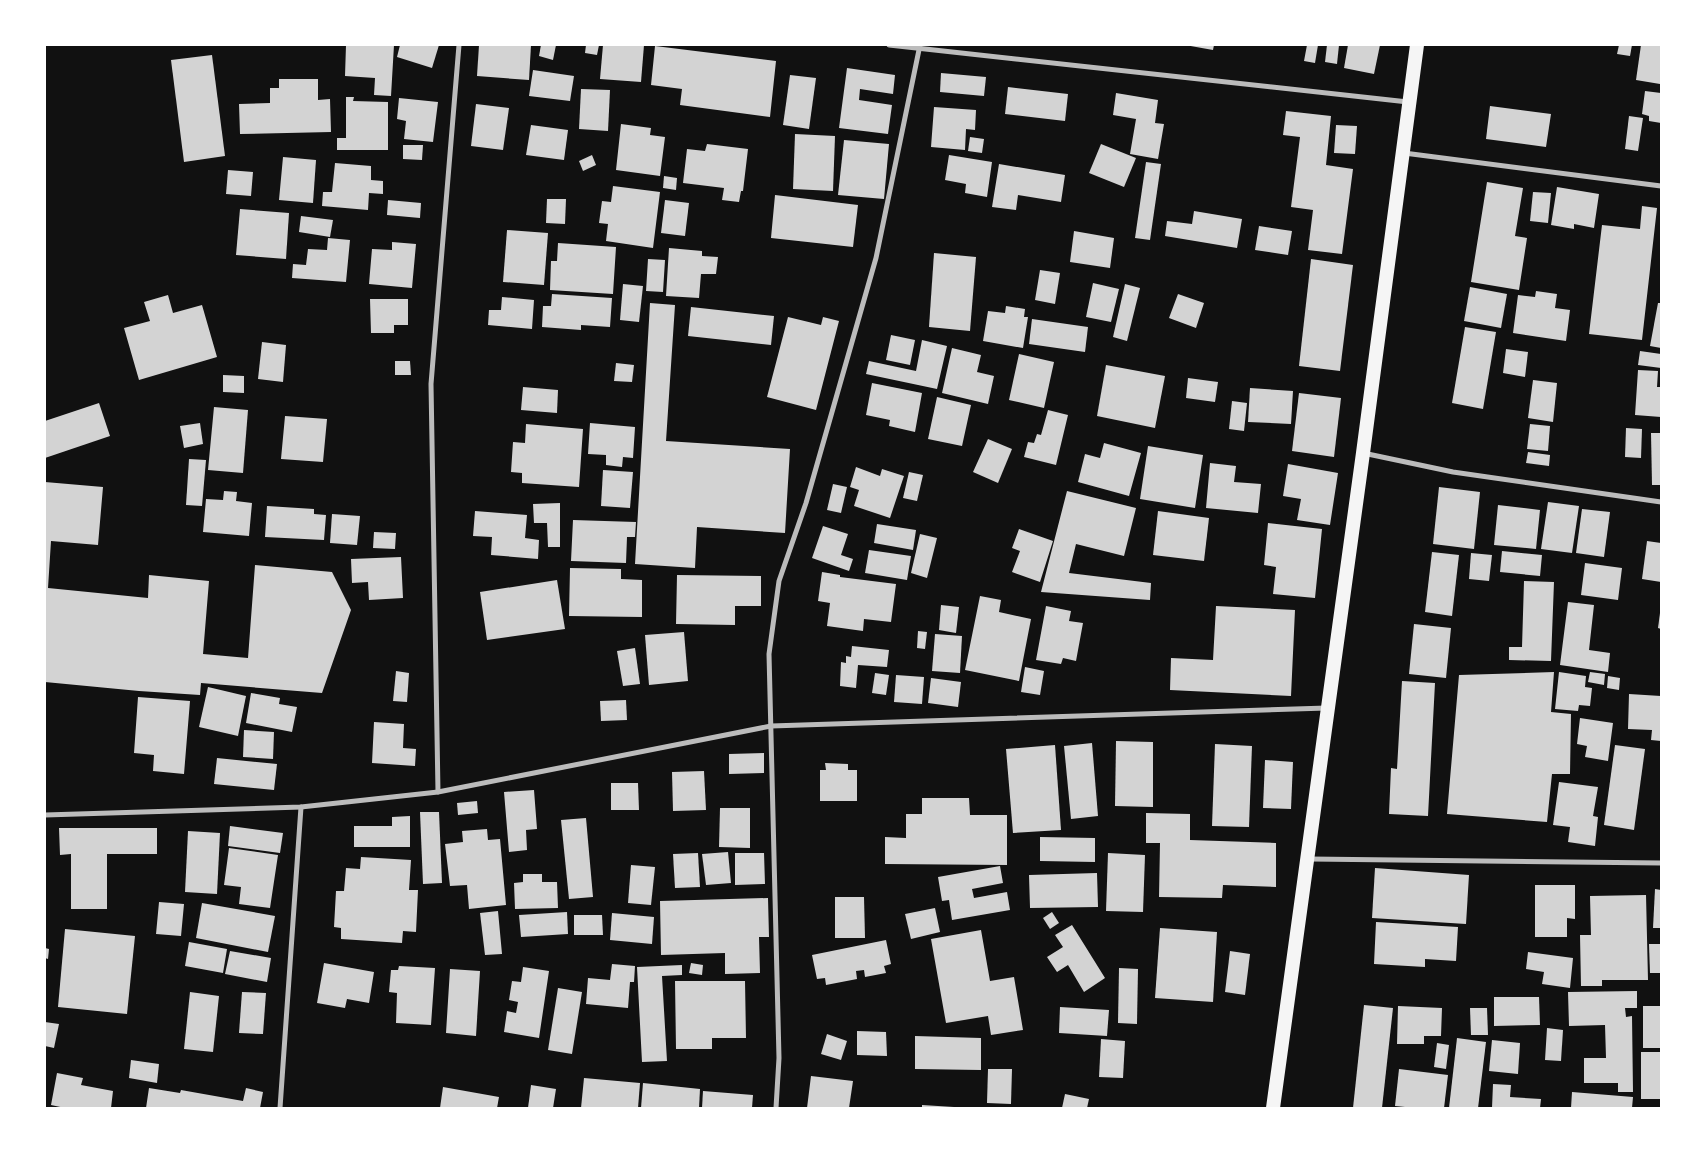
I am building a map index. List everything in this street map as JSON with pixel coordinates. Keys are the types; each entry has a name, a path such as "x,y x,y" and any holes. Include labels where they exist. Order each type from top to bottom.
{"highway":[{"path":"1273,1108 1417,45"}],"street":[{"path":"438,792 431,384 459,45"},
{"path":"889,45 1409,102"},
{"path":"776,1108 779,1058 769,654 779,581 806,503 876,258 920,47"},
{"path":"1402,153 1661,186"},
{"path":"1363,453 1453,472 1661,502"},
{"path":"45,815 301,808 438,792 771,726 1327,708"},
{"path":"280,1108 301,808"},
{"path":"1307,859 1661,863"}],"building":[{"path":"346,45 394,45 391,96 374,95 375,78 345,76"},
{"path":"400,45 439,45 432,68 397,57"},
{"path":"479,45 531,45 529,80 477,76"},
{"path":"541,45 556,45 553,60 539,56"},
{"path":"586,45 599,45 597,55 585,53"},
{"path":"603,45 644,45 641,82 600,79"},
{"path":"1185,45 1214,45 1213,50"},
{"path":"1307,45 1318,45 1315,63 1304,61"},
{"path":"1327,45 1339,45 1337,64 1325,62"},
{"path":"1348,45 1380,45 1374,74 1344,68"},
{"path":"1619,45 1632,45 1630,56 1617,54"},
{"path":"1641,45 1661,45 1660,84 1636,80"},
{"path":"655,46 776,61 770,117 680,105 682,89 651,85"},
{"path":"212,55 225,156 184,162 171,60"},
{"path":"847,68 895,75 893,94 860,89 859,100 892,105 888,134 839,128"},
{"path":"533,70 574,76 570,101 529,96"},
{"path":"941,73 986,77 984,96 940,92"},
{"path":"790,75 816,78 809,129 783,125"},
{"path":"279,79 318,79 318,100 330,99 331,132 240,134 239,104 270,103 270,88 279,88"},
{"path":"1008,87 1068,94 1065,121 1005,114"},
{"path":"581,89 610,90 608,131 579,129"},
{"path":"1645,91 1661,93 1661,123 1649,121 1649,116 1642,114"},
{"path":"1116,93 1158,100 1155,123 1164,124 1158,159 1130,154 1136,119 1113,115"},
{"path":"346,97 354,97 353,101 388,102 388,150 337,150 337,138 346,138"},
{"path":"399,98 438,102 433,142 404,139 406,121 397,119"},
{"path":"476,104 509,108 503,150 471,146"},
{"path":"1490,106 1551,114 1546,147 1486,139"},
{"path":"934,107 976,110 975,130 966,129 965,150 931,147"},
{"path":"1286,111 1331,116 1326,165 1353,169 1342,254 1308,250 1313,210 1291,207 1300,137 1283,135"},
{"path":"1629,116 1643,118 1638,151 1625,149"},
{"path":"621,124 651,128 650,135 665,137 660,176 616,170"},
{"path":"531,125 568,130 564,160 526,155"},
{"path":"1336,125 1357,126 1355,154 1334,153"},
{"path":"795,134 835,136 833,191 793,189"},
{"path":"970,137 984,139 982,153 968,151"},
{"path":"844,140 889,144 884,199 838,195"},
{"path":"707,144 748,149 743,191 741,191 739,202 722,200 724,188 683,183 687,149 705,151"},
{"path":"1101,144 1136,158 1124,187 1089,173"},
{"path":"403,145 423,145 422,160 403,159"},
{"path":"592,155 596,165 583,171 579,161"},
{"path":"949,155 992,162 987,197 965,193 966,184 945,180"},
{"path":"283,157 316,160 313,203 279,200"},
{"path":"1146,162 1161,164 1150,240 1135,238"},
{"path":"335,163 371,166 371,180 383,181 383,194 369,193 368,210 322,206 323,192 332,192"},
{"path":"999,164 1065,175 1061,202 1018,195 1016,210 992,207"},
{"path":"228,170 253,172 251,196 226,194"},
{"path":"664,176 677,178 676,190 663,188"},
{"path":"1487,182 1523,188 1515,236 1527,238 1519,290 1471,282"},
{"path":"613,186 660,192 653,248 606,241 608,224 599,223 602,201 611,202"},
{"path":"1557,187 1599,194 1594,228 1574,224 1574,229 1551,225"},
{"path":"1533,192 1551,193 1548,223 1530,221"},
{"path":"775,195 858,205 853,247 771,238"},
{"path":"547,199 566,199 565,224 546,223"},
{"path":"388,200 421,203 420,218 387,215"},
{"path":"665,200 689,203 685,236 661,233"},
{"path":"1642,206 1657,208 1642,340 1589,334 1602,225 1640,229"},
{"path":"240,209 289,213 286,259 236,255"},
{"path":"1194,211 1242,219 1237,248 1165,236 1167,221 1192,224"},
{"path":"301,216 333,220 330,237 299,232"},
{"path":"1259,226 1292,231 1288,255 1255,250"},
{"path":"507,230 548,233 544,285 503,282"},
{"path":"1074,231 1114,238 1110,268 1070,262"},
{"path":"328,238 350,240 346,282 292,278 293,264 306,265 308,249 327,250"},
{"path":"392,242 416,244 412,288 369,284 372,249 392,250"},
{"path":"558,243 616,247 613,294 550,290 551,261 557,261"},
{"path":"669,248 702,251 702,256 718,257 716,274 701,274 699,298 666,296"},
{"path":"934,253 976,257 970,331 929,327"},
{"path":"648,259 665,260 663,292 646,291"},
{"path":"1311,259 1353,265 1340,371 1299,366"},
{"path":"1040,270 1060,273 1055,304 1035,300"},
{"path":"1093,283 1119,289 1111,322 1086,317"},
{"path":"623,284 643,286 639,322 620,320"},
{"path":"1125,284 1140,288 1127,341 1113,337"},
{"path":"1470,287 1507,294 1501,328 1464,321"},
{"path":"1536,291 1557,294 1555,308 1570,310 1566,341 1513,333 1518,295 1535,297"},
{"path":"552,294 612,298 610,327 581,325 581,330 542,327 543,306 551,306"},
{"path":"1178,294 1204,303 1196,328 1169,318"},
{"path":"168,295 173,313 202,305 217,357 139,380 124,328 150,321 144,302"},
{"path":"502,297 534,300 532,329 488,325 489,310 501,310"},
{"path":"370,299 408,299 408,325 394,325 394,333 371,333"},
{"path":"650,303 675,305 666,441 790,449 785,533 697,527 695,568 635,564"},
{"path":"1658,303 1661,303 1661,348 1650,346"},
{"path":"1006,306 1025,309 1024,317 1028,317 1023,348 983,341 988,311 1005,313"},
{"path":"691,307 774,316 771,345 688,336"},
{"path":"788,317 821,325 823,317 839,321 816,410 767,397"},
{"path":"1032,319 1088,327 1085,352 1029,344"},
{"path":"1465,327 1496,332 1483,409 1452,403"},
{"path":"891,335 915,340 910,365 886,360"},
{"path":"922,340 947,346 937,389 866,374 869,361 916,371"},
{"path":"262,342 286,345 283,382 258,379"},
{"path":"952,348 981,355 977,372 994,376 988,404 942,393"},
{"path":"1506,349 1528,352 1525,377 1503,373"},
{"path":"1640,351 1661,354 1661,368 1638,365"},
{"path":"1019,354 1054,362 1044,408 1009,400"},
{"path":"395,361 410,361 411,375 395,375"},
{"path":"616,363 634,365 632,382 614,381"},
{"path":"1106,365 1165,376 1155,428 1097,416"},
{"path":"1638,370 1658,371 1657,387 1661,387 1661,417 1635,415"},
{"path":"223,375 244,376 244,393 223,392"},
{"path":"1188,378 1218,382 1215,402 1186,398"},
{"path":"1533,380 1557,383 1553,422 1528,418"},
{"path":"872,383 922,393 915,432 889,426 890,420 866,415"},
{"path":"523,387 558,390 557,413 521,410"},
{"path":"1250,388 1293,391 1291,424 1248,422"},
{"path":"1299,393 1341,398 1334,457 1292,451"},
{"path":"937,397 971,405 962,446 928,439"},
{"path":"1232,401 1247,403 1244,431 1229,429"},
{"path":"99,403 110,436 45,458 45,421"},
{"path":"214,407 248,410 243,473 208,470"},
{"path":"1048,410 1068,415 1056,465 1024,457 1028,442 1034,443 1037,434 1041,435"},
{"path":"285,416 327,419 323,462 281,459"},
{"path":"200,423 203,444 184,448 180,426"},
{"path":"590,423 635,427 633,458 623,457 622,467 606,465 606,455 588,454"},
{"path":"526,424 583,429 579,487 522,483 522,473 511,472 513,442 525,443"},
{"path":"1530,424 1550,426 1548,451 1527,449"},
{"path":"1626,428 1642,429 1641,458 1625,457"},
{"path":"1651,433 1661,433 1661,485 1652,485"},
{"path":"988,439 1012,449 998,483 973,472"},
{"path":"1104,443 1141,453 1129,496 1078,482 1085,454 1100,458"},
{"path":"1148,446 1203,455 1195,508 1140,499"},
{"path":"1528,452 1550,455 1549,466 1526,463"},
{"path":"189,459 206,460 202,506 186,505"},
{"path":"1210,463 1236,466 1234,482 1261,484 1258,513 1206,508"},
{"path":"1288,464 1338,473 1330,525 1297,520 1301,499 1283,496"},
{"path":"856,467 880,476 882,469 904,476 890,518 854,506 859,490 850,487"},
{"path":"603,470 633,472 630,508 601,506"},
{"path":"909,472 923,475 917,501 903,498"},
{"path":"45,482 103,487 98,545 51,541 48,588 148,598 149,575 209,581 203,654 248,658 255,565 332,572 351,610 322,693 201,683 200,695 45,682"},
{"path":"833,484 847,487 841,513 827,510"},
{"path":"1439,487 1480,492 1474,549 1433,544"},
{"path":"224,491 237,492 236,501 252,503 249,536 203,532 206,499 223,500"},
{"path":"1067,491 1136,508 1124,556 1076,544 1069,573 1151,583 1150,600 1041,592"},
{"path":"1548,502 1579,506 1572,553 1541,549"},
{"path":"560,503 560,547 548,547 547,523 534,523 533,504"},
{"path":"1498,505 1540,510 1536,549 1494,545"},
{"path":"267,506 314,509 314,514 326,515 324,540 265,537"},
{"path":"1582,509 1610,512 1604,557 1576,553"},
{"path":"475,511 527,515 525,538 539,540 538,559 491,555 492,537 473,536"},
{"path":"1158,511 1209,518 1204,561 1153,555"},
{"path":"332,514 360,516 357,545 330,543"},
{"path":"573,520 636,522 635,537 627,537 626,563 571,561"},
{"path":"1268,523 1322,529 1315,598 1273,594 1276,567 1264,565"},
{"path":"877,524 916,530 913,550 874,543"},
{"path":"823,526 848,534 841,555 853,559 849,571 812,558"},
{"path":"1019,529 1053,541 1040,582 1012,572 1020,551 1012,548"},
{"path":"374,532 396,533 395,549 373,548"},
{"path":"920,534 937,538 927,578 911,573"},
{"path":"1647,541 1661,543 1661,582 1642,579"},
{"path":"869,550 911,556 907,580 865,573"},
{"path":"1502,551 1542,555 1540,576 1500,572"},
{"path":"1432,552 1459,555 1452,616 1425,612"},
{"path":"1471,553 1492,555 1489,581 1469,579"},
{"path":"401,557 403,598 369,600 368,582 352,583 351,559"},
{"path":"1585,563 1622,568 1618,600 1581,595"},
{"path":"570,568 621,569 621,579 642,580 642,617 569,616"},
{"path":"822,572 840,575 840,577 896,584 891,622 864,619 863,631 827,626 830,603 818,601"},
{"path":"677,575 761,576 761,606 735,606 735,625 676,624"},
{"path":"557,580 565,629 487,640 480,592"},
{"path":"1524,581 1554,582 1551,661 1509,660 1509,647 1522,647"},
{"path":"980,596 1001,600 999,612 1031,619 1019,681 965,670"},
{"path":"1568,602 1594,605 1589,650 1610,653 1608,672 1560,665"},
{"path":"941,605 959,607 956,633 939,630"},
{"path":"1046,606 1071,611 1069,621 1083,623 1076,661 1063,658 1061,664 1036,660"},
{"path":"1216,606 1295,610 1291,696 1170,690 1171,658 1213,660"},
{"path":"1661,614 1661,629 1658,628"},
{"path":"1414,624 1451,628 1446,678 1409,674"},
{"path":"918,631 927,632 925,649 917,648"},
{"path":"684,632 688,681 649,685 645,635"},
{"path":"935,634 962,636 960,673 932,671"},
{"path":"852,646 889,650 887,667 858,665 856,688 840,686 841,662 846,663 846,656 851,657"},
{"path":"635,648 640,684 623,686 617,651"},
{"path":"1025,667 1044,671 1040,695 1021,692"},
{"path":"396,671 409,673 407,702 393,701"},
{"path":"1554,672 1551,712 1571,714 1570,774 1552,774 1547,822 1447,814 1459,675"},
{"path":"1559,672 1586,676 1585,687 1592,688 1590,706 1579,705 1578,711 1555,709"},
{"path":"1590,672 1605,674 1604,685 1588,682"},
{"path":"875,673 889,675 886,695 872,693"},
{"path":"896,675 924,677 922,704 894,702"},
{"path":"1608,676 1620,678 1619,690 1607,688"},
{"path":"931,678 961,682 958,707 928,703"},
{"path":"1402,681 1435,683 1428,816 1389,814 1391,768 1397,769"},
{"path":"208,687 246,696 238,736 199,727"},
{"path":"251,693 280,698 279,704 297,707 292,732 246,723"},
{"path":"1629,694 1661,696 1661,741 1651,740 1652,730 1628,729"},
{"path":"138,697 190,701 184,774 153,771 154,755 134,753"},
{"path":"626,700 627,720 601,721 600,701"},
{"path":"1580,718 1613,723 1608,761 1585,757 1587,746 1577,744"},
{"path":"374,722 404,724 403,748 416,749 415,766 372,763"},
{"path":"244,730 274,732 273,759 243,757"},
{"path":"1116,741 1153,742 1153,807 1115,806"},
{"path":"1092,743 1098,816 1071,819 1064,746"},
{"path":"1215,744 1252,746 1249,827 1212,826"},
{"path":"1055,745 1061,830 1013,833 1006,749"},
{"path":"1615,745 1645,749 1634,830 1604,825"},
{"path":"764,753 764,773 729,774 729,754"},
{"path":"217,758 277,764 274,790 214,784"},
{"path":"1265,760 1293,762 1291,809 1263,808"},
{"path":"825,763 848,764 848,770 857,770 857,801 820,801 820,770 826,770"},
{"path":"704,771 706,810 673,811 672,772"},
{"path":"1559,782 1598,787 1593,816 1598,817 1595,846 1568,842 1570,827 1553,825"},
{"path":"611,783 638,783 639,810 611,810"},
{"path":"534,790 537,829 526,830 527,850 509,852 504,792"},
{"path":"922,798 969,798 970,815 1007,815 1007,865 885,864 885,837 906,838 906,814 922,814"},
{"path":"477,801 478,813 458,815 457,803"},
{"path":"720,808 750,808 750,848 719,847"},
{"path":"420,812 439,812 442,883 423,884"},
{"path":"1146,813 1190,814 1190,840 1276,843 1276,887 1223,885 1222,898 1159,897 1160,843 1146,843"},
{"path":"410,816 410,847 354,847 354,826 392,826 392,817"},
{"path":"586,818 593,897 569,899 561,820"},
{"path":"230,826 283,833 280,853 228,846"},
{"path":"59,828 157,828 157,854 107,854 107,909 71,909 71,854 60,855"},
{"path":"487,829 488,840 500,839 506,905 469,909 467,885 450,886 445,844 463,842 462,831"},
{"path":"188,831 220,833 217,894 185,892"},
{"path":"1040,837 1095,838 1095,862 1040,861"},
{"path":"229,848 278,855 270,908 239,904 241,887 224,885"},
{"path":"728,852 731,883 706,885 702,854"},
{"path":"698,853 700,887 675,888 673,854"},
{"path":"735,853 764,853 765,884 735,885"},
{"path":"1108,853 1145,855 1143,912 1106,911"},
{"path":"361,857 411,860 409,890 418,890 416,932 403,931 402,943 341,939 341,928 334,927 336,891 344,891 346,868 360,869"},
{"path":"631,865 655,867 651,905 628,903"},
{"path":"1000,866 1003,883 972,889 974,898 1007,892 1010,910 952,920 949,900 942,901 938,877"},
{"path":"1375,868 1469,875 1466,924 1372,918"},
{"path":"1097,873 1098,907 1030,908 1029,875"},
{"path":"523,874 542,874 542,882 557,882 558,908 515,909 514,883 523,882"},
{"path":"1535,885 1575,885 1575,919 1567,918 1567,937 1535,937"},
{"path":"1655,889 1661,890 1661,928 1653,928"},
{"path":"1646,895 1648,980 1602,980 1602,986 1581,986 1580,935 1591,935 1590,896"},
{"path":"835,897 864,897 865,938 835,938"},
{"path":"768,898 769,937 759,937 760,973 725,974 725,953 661,955 660,901"},
{"path":"159,902 184,904 181,936 156,934"},
{"path":"202,903 275,916 268,952 196,938"},
{"path":"935,908 940,932 911,939 905,914"},
{"path":"498,911 502,954 485,955 480,913"},
{"path":"567,912 568,934 521,937 519,915"},
{"path":"1052,912 1059,923 1050,929 1043,918"},
{"path":"612,913 654,917 652,944 610,940"},
{"path":"574,915 602,915 603,935 574,935"},
{"path":"1376,922 1458,927 1456,961 1425,959 1425,967 1374,964"},
{"path":"1072,925 1105,978 1084,992 1068,965 1057,972 1047,957 1063,947 1055,935"},
{"path":"1160,928 1217,932 1213,1002 1155,998"},
{"path":"65,929 135,936 127,1014 58,1007"},
{"path":"981,930 990,981 1014,977 1023,1030 991,1035 988,1016 946,1023 931,939"},
{"path":"886,940 891,964 884,966 886,973 865,977 864,970 856,971 857,979 826,985 825,978 817,979 812,955"},
{"path":"189,942 227,949 223,973 185,966"},
{"path":"1649,944 1661,944 1661,973 1650,973"},
{"path":"45,948 49,949 48,959 45,958"},
{"path":"230,951 271,958 267,982 225,974"},
{"path":"1230,951 1250,954 1245,995 1225,992"},
{"path":"1528,952 1573,958 1570,988 1542,984 1544,972 1526,969"},
{"path":"324,963 374,972 369,1003 347,999 345,1008 317,1003"},
{"path":"691,963 703,965 702,975 689,973"},
{"path":"612,964 635,966 634,982 630,982 628,1008 586,1004 588,978 610,980"},
{"path":"682,965 682,975 662,976 667,1061 642,1062 637,967"},
{"path":"399,966 435,968 431,1025 396,1023 397,993 389,992 391,970 398,970"},
{"path":"523,967 549,971 539,1038 504,1032 507,1011 516,1013 518,1002 509,1000 512,981 521,982"},
{"path":"1119,968 1138,969 1137,1024 1118,1023"},
{"path":"450,969 480,971 476,1036 446,1033"},
{"path":"675,981 745,981 746,1038 712,1038 712,1049 676,1049"},
{"path":"558,988 582,992 572,1054 548,1050"},
{"path":"1637,991 1637,1008 1625,1008 1626,1017 1632,1016 1633,1092 1618,1092 1618,1083 1584,1083 1584,1058 1606,1058 1605,1025 1569,1026 1568,992"},
{"path":"190,992 219,996 213,1052 184,1049"},
{"path":"242,992 266,993 263,1034 239,1033"},
{"path":"1494,997 1539,997 1540,1025 1494,1026"},
{"path":"1364,1005 1393,1008 1382,1108 1353,1108"},
{"path":"1398,1006 1442,1008 1441,1036 1424,1036 1424,1044 1397,1044"},
{"path":"1643,1006 1661,1006 1661,1048 1643,1048"},
{"path":"1060,1007 1109,1010 1107,1036 1059,1033"},
{"path":"1470,1008 1487,1008 1488,1035 1471,1035"},
{"path":"45,1022 59,1024 54,1048 45,1046"},
{"path":"1547,1028 1563,1030 1561,1061 1545,1060"},
{"path":"857,1031 886,1032 887,1056 857,1055"},
{"path":"827,1034 847,1041 841,1060 821,1054"},
{"path":"915,1036 981,1038 981,1070 915,1069"},
{"path":"1457,1038 1486,1042 1478,1108 1449,1108"},
{"path":"1101,1039 1125,1041 1123,1078 1099,1077"},
{"path":"1492,1040 1520,1043 1518,1074 1489,1071"},
{"path":"1437,1043 1449,1045 1446,1069 1434,1067"},
{"path":"1641,1052 1661,1052 1661,1099 1641,1099"},
{"path":"131,1060 159,1064 157,1083 129,1078"},
{"path":"988,1069 1012,1069 1011,1104 987,1103"},
{"path":"1399,1069 1448,1075 1444,1108 1395,1106"},
{"path":"57,1073 83,1078 81,1085 113,1091 111,1108 65,1108 51,1105"},
{"path":"811,1076 853,1081 849,1108 807,1108"},
{"path":"584,1078 640,1083 638,1108 581,1108"},
{"path":"643,1083 700,1089 699,1108 641,1108"},
{"path":"1493,1084 1511,1085 1510,1097 1541,1099 1540,1108 1492,1108"},
{"path":"531,1085 556,1089 553,1108 528,1108"},
{"path":"443,1087 499,1097 497,1108 440,1108"},
{"path":"149,1088 180,1093 181,1090 243,1101 246,1088 263,1092 260,1108 146,1108"},
{"path":"703,1091 753,1095 752,1108 702,1108"},
{"path":"1572,1092 1633,1097 1632,1108 1571,1108"},
{"path":"1065,1094 1089,1099 1087,1108 1062,1108"},
{"path":"922,1105 954,1107 954,1108 922,1108"}]}
